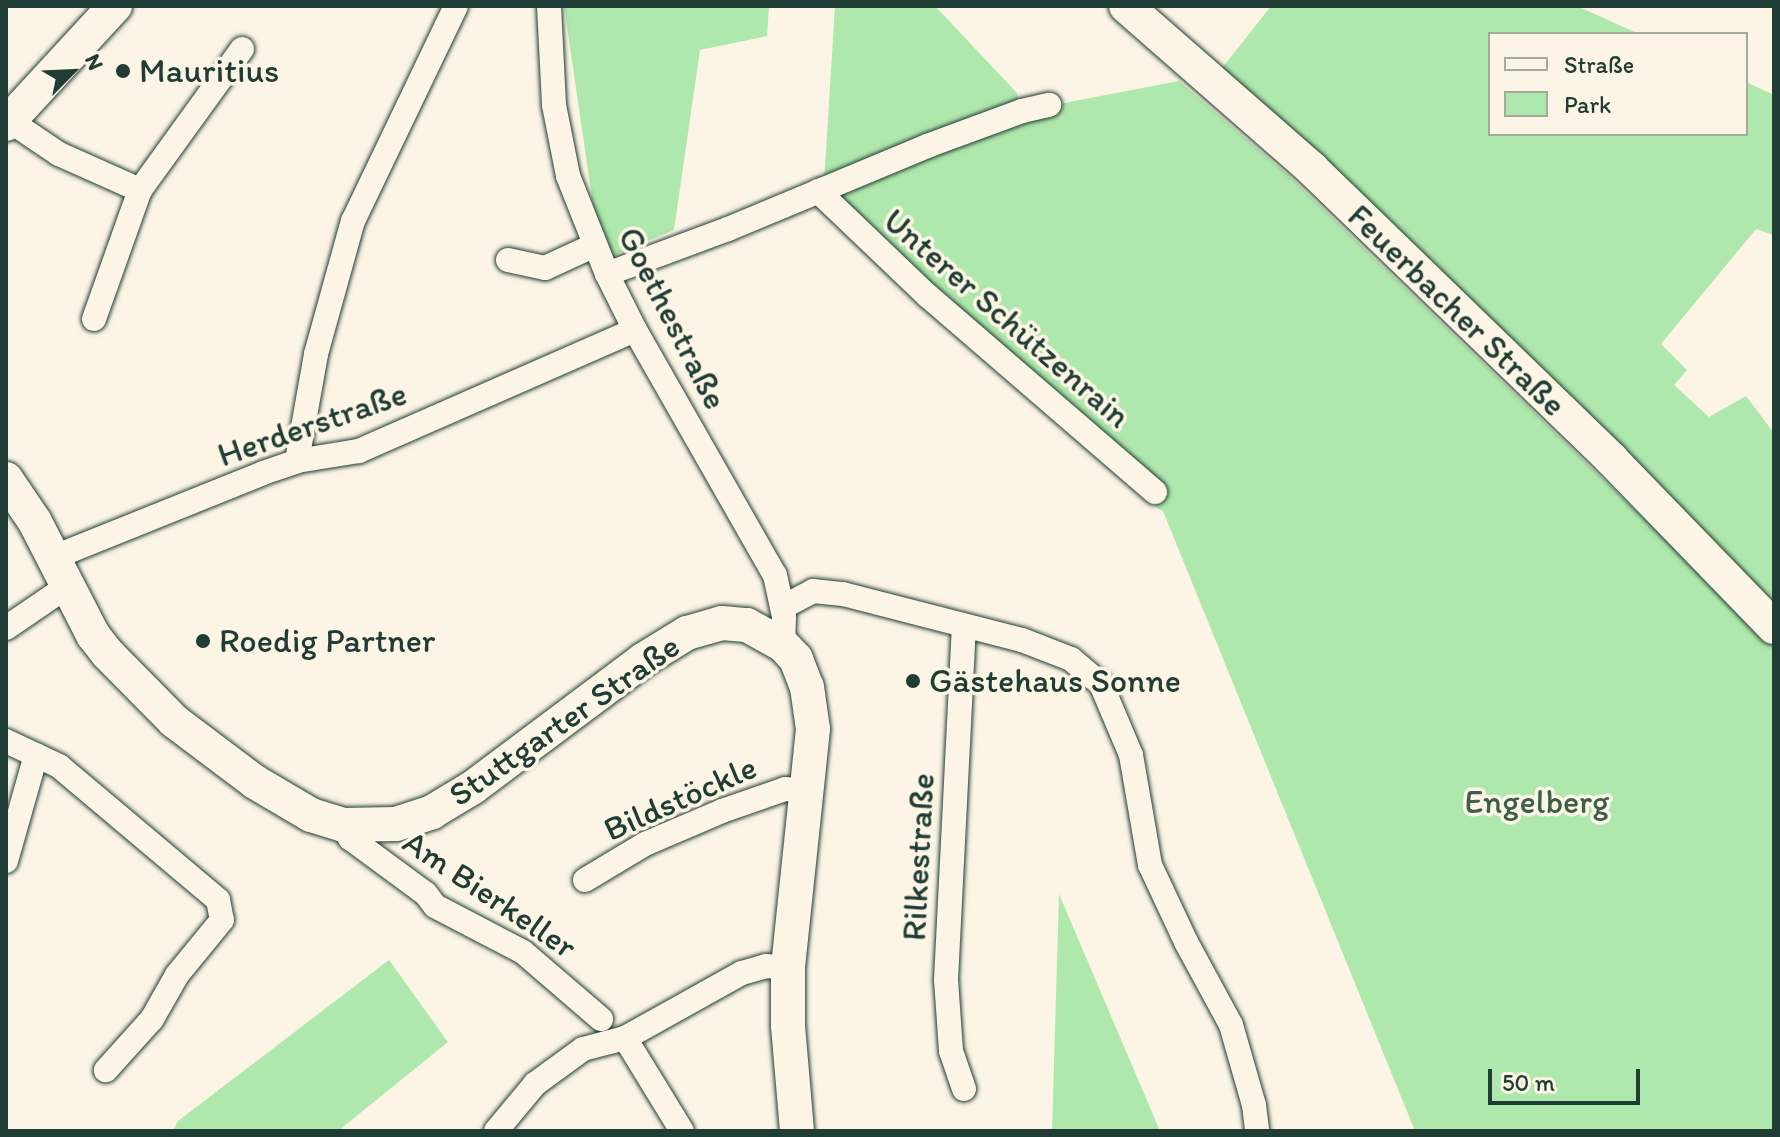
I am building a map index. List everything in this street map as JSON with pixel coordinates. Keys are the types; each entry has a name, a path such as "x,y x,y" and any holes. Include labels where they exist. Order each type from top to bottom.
{"main road":[{"path":"8,122 115,6"},
{"name":"Feuerbacher Straße","path":"1126,6 1312,169 1611,459 1774,627"},
{"name":"Stuttgarter Straße","path":"6,479 107,653 174,721 255,782 311,815 343,825 396,824 432,812 472,788 643,660 687,633 722,623 747,625 783,645 796,659 807,687 813,729 788,968 788,1026 797,1131"}],"street":[{"path":"297,461 316,354 353,221 456,6"},
{"name":"Goethestraße","path":"549,6 554,105 568,176 607,274 635,330 775,575 783,607 783,645"},
{"path":"94,319 140,190 242,49"},
{"name":"Unterer Schützenrain","path":"607,274 1009,116 1049,105"},
{"path":"8,122 59,154 140,190"},
{"name":"Unterer Schützenrain","path":"818,191 857,232 939,306 1155,492"},
{"path":"508,260 545,268 595,245"},
{"name":"Herderstraße","path":"6,628 59,572 297,461 359,451 635,330"},
{"path":"783,607 813,591 828,593 1022,640 1071,659 1101,684 1131,755 1150,865 1231,1025 1254,1105 1257,1131"},
{"name":"Rilkestraße","path":"964,626 946,980 951,1051 964,1089"},
{"path":"6,741 59,766 218,900 222,920 177,975 152,1019 106,1070"},
{"path":"6,861 36,755"},
{"name":"Bildstöckle","path":"585,880 645,844 722,811 785,789 806,791"},
{"name":"Am Bierkeller","path":"343,825 350,838 426,894 435,906 523,952 601,1019"},
{"path":"496,1131 535,1084 583,1049 625,1038 742,973 766,966 788,968"},
{"path":"625,1038 682,1131"}],"green space":[{"path":"564,6 769,6 767,36 700,50 674,230 612,256 594,212"},
{"name":"Engelberg","path":"835,6 935,6 1017,93 1022,111 1179,81 1288,175 1774,644 1774,1131 1415,1131 1163,511 1157,508 1148,487 824,183"},
{"path":"1271,6 1577,6 1635,32 1488,32 1488,136 1748,136 1748,83 1774,95 1774,235 1756,229 1661,344 1687,370 1674,385 1709,417 1746,396 1774,433 1774,608 1605,429 1219,72"},
{"path":"1059,894 1160,1131 1052,1131"},
{"path":"389,960 448,1042 338,1131 173,1131 178,1121"}],"place":[{"name":"Mauritius","path":"123,71"},
{"name":"Roedig Partner","path":"203,641"},
{"name":"Gästehaus Sonne","path":"913,681"}]}
